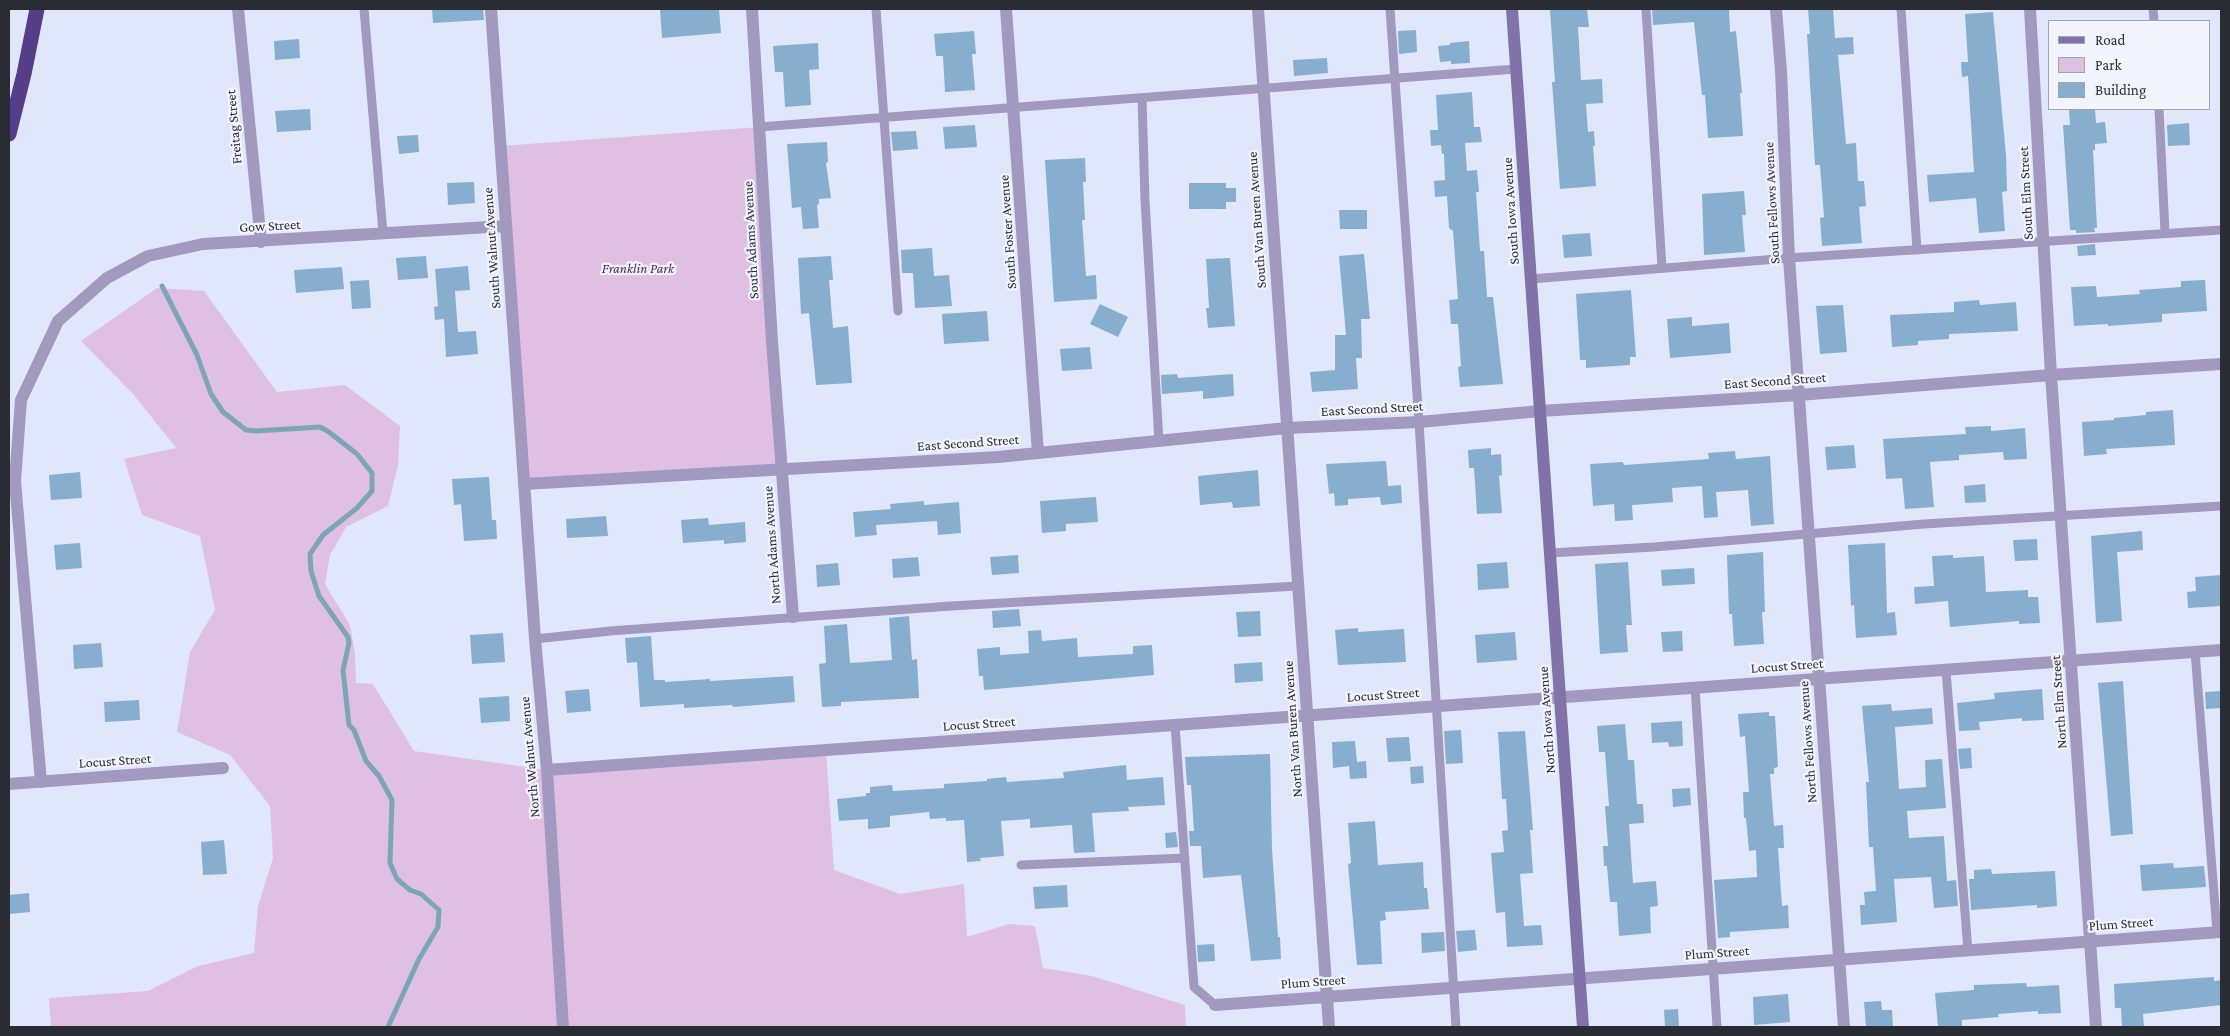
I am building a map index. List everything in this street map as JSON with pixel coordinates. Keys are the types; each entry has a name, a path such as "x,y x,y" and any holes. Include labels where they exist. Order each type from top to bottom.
{"highway":[{"path":"9,134 24,74 37,9"}],"main road":[{"name":"South Iowa Avenue","path":"1512,9 1540,411"},
{"name":"North Iowa Avenue","path":"1540,411 1583,1027"}],"street":[{"name":"Freitag Street","path":"238,9 261,242"},
{"name":"South Walnut Avenue","path":"491,9 524,484"},
{"name":"South Adams Avenue","path":"752,9 782,470"},
{"name":"South Foster Avenue","path":"1006,9 1038,453"},
{"name":"South Van Buren Avenue","path":"1258,9 1287,428"},
{"name":"South Fellows Avenue","path":"1776,9 1781,71 1789,258 1799,395"},
{"name":"South Elm Street","path":"2030,9 2051,374"},
{"name":"Gow Street","path":"41,782 15,481 21,400 58,321 107,278 148,256 203,244 506,226"},
{"name":"East Second Street","path":"524,484 782,470 1038,453 1287,428 1419,422 1540,411 1799,395 2051,374 2221,364"},
{"name":"North Elm Street","path":"2051,374 2096,1027"},
{"name":"North Fellows Avenue","path":"1799,395 1844,1027"},
{"name":"North Van Buren Avenue","path":"1287,428 1329,1027"},
{"name":"North Adams Avenue","path":"782,470 793,618"},
{"name":"North Walnut Avenue","path":"524,484 547,770 563,1027"},
{"name":"Locust Street","path":"547,770 2221,650"},
{"name":"Locust Street","path":"9,784 223,768"},
{"name":"Plum Street","path":"1215,1005 2219,932"}],"lane":[{"path":"364,9 382,233"},
{"path":"876,9 898,311"},
{"path":"1390,9 1419,422 1456,1027"},
{"path":"1646,9 1662,268"},
{"path":"1901,9 1916,250"},
{"path":"759,127 1516,70"},
{"path":"1142,98 1145,200 1159,442"},
{"path":"2158,110 2166,232"},
{"path":"1531,279 1789,258 2044,243 2166,232 2221,230"},
{"path":"1550,553 2221,506"},
{"path":"535,639 610,630 1298,586"},
{"path":"2195,651 2219,932"},
{"path":"1946,670 1968,951"},
{"path":"1695,688 1717,1027"},
{"path":"1175,725 1194,987 1215,1005"},
{"path":"1021,865 1185,858"}],"green space":[{"name":"Franklin Park","path":"759,127 782,470 524,484 501,146"},
{"path":"157,288 204,291 277,392 345,385 400,426 398,465 388,506 346,527 330,555 325,584 350,625 355,653 356,683 373,684 414,751 547,770 826,750 834,870 900,894 964,884 967,937 1009,924 1035,926 1043,968 1092,976 1185,1005 1186,1027 51,1027 49,998 148,991 198,966 254,953 258,906 273,858 270,806 230,755 177,732 190,652 215,610 200,536 142,515 124,459 176,448 133,394 81,341"}],"building":[{"path":"432,9 483,9 484,20 433,23"},
{"path":"660,9 719,9 721,33 662,38"},
{"path":"1587,9 1589,27 1578,27 1581,80 1602,79 1603,103 1586,104 1588,132 1594,131 1595,146 1593,146 1596,186 1560,189 1552,82 1555,82 1550,10"},
{"path":"1652,9 1729,9 1730,32 1736,31 1742,93 1740,93 1743,136 1708,138 1705,95 1702,95 1694,22 1653,25"},
{"path":"1808,9 1833,9 1835,38 1853,37 1854,54 1838,55 1846,144 1856,143 1858,181 1864,181 1866,206 1859,207 1862,243 1822,246 1820,218 1824,217 1820,165 1815,165 1807,34 1810,34"},
{"path":"1993,12 2006,156 2007,191 2002,192 2005,231 1979,233 1976,198 1929,202 1927,175 1974,172 1968,76 1962,77 1961,62 1968,62 1965,14"},
{"path":"1416,30 1417,52 1399,54 1398,31"},
{"path":"974,31 976,54 972,54 975,90 945,92 943,56 936,56 934,34"},
{"path":"299,39 300,58 275,60 274,41"},
{"path":"1469,41 1470,63 1451,64 1451,61 1440,62 1438,46"},
{"path":"818,43 819,69 809,70 811,105 785,107 783,72 775,72 773,46"},
{"path":"1327,58 1328,73 1294,76 1293,60"},
{"path":"1472,92 1474,127 1480,127 1482,142 1465,143 1467,171 1477,170 1479,192 1476,192 1480,251 1484,251 1487,297 1493,297 1503,384 1460,387 1458,367 1461,366 1458,324 1451,324 1449,300 1458,299 1453,231 1449,228 1447,196 1435,197 1434,181 1445,180 1444,154 1442,154 1441,145 1431,146 1430,130 1438,130 1436,95"},
{"path":"310,109 311,130 277,132 275,111"},
{"path":"2069,110 2095,110 2096,123 2105,122 2107,143 2095,144 2095,150 2093,150 2097,228 2094,228 2095,232 2076,233 2076,230 2070,230 2063,125 2070,125"},
{"path":"2189,123 2190,145 2168,146 2167,125"},
{"path":"975,125 977,147 945,149 943,127"},
{"path":"916,131 918,149 893,151 891,132"},
{"path":"418,135 419,152 399,154 397,136"},
{"path":"827,142 828,162 826,163 831,198 819,199 819,204 817,205 819,228 803,229 801,207 792,208 787,144"},
{"path":"1085,158 1086,182 1083,182 1085,220 1082,220 1086,276 1096,275 1097,299 1054,302 1045,160"},
{"path":"474,182 475,203 448,205 447,183"},
{"path":"1189,183 1226,183 1226,188 1236,188 1236,202 1226,202 1226,209 1189,209"},
{"path":"1744,191 1746,215 1742,215 1745,252 1704,255 1702,194"},
{"path":"1339,210 1367,210 1367,229 1340,229"},
{"path":"1590,233 1592,256 1564,258 1562,235"},
{"path":"2095,244 2096,255 2078,256 2077,246"},
{"path":"932,248 934,276 949,275 952,306 915,308 913,273 902,273 901,250"},
{"path":"1364,254 1370,319 1361,319 1362,358 1356,358 1358,389 1312,392 1310,372 1335,370 1335,335 1346,335 1339,256"},
{"path":"426,256 428,278 398,280 396,258"},
{"path":"831,256 833,280 829,280 833,328 848,326 852,383 816,385 809,313 801,314 798,258"},
{"path":"1230,258 1235,326 1208,328 1206,308 1209,308 1206,259"},
{"path":"468,266 470,290 455,291 458,332 476,331 478,354 446,357 444,319 435,320 434,307 438,306 435,269"},
{"path":"342,267 344,289 296,293 294,270"},
{"path":"369,280 371,308 352,309 350,281"},
{"path":"2205,280 2207,311 2162,314 2162,322 2108,326 2108,324 2074,326 2071,287 2096,286 2097,297 2140,294 2139,290 2181,287 2181,281"},
{"path":"1631,290 1636,357 1630,357 1630,365 1586,368 1586,360 1580,360 1576,294"},
{"path":"1979,300 1980,305 2016,302 2018,331 1949,334 1949,339 1918,341 1918,345 1892,347 1890,315 1954,312 1954,302"},
{"path":"1100,304 1128,317 1118,337 1090,324"},
{"path":"1843,305 1847,352 1820,354 1816,306"},
{"path":"987,311 989,341 944,344 942,314"},
{"path":"1692,317 1692,326 1729,323 1731,353 1670,358 1667,319"},
{"path":"1090,347 1092,369 1062,371 1060,349"},
{"path":"1177,374 1178,378 1233,374 1234,396 1203,399 1203,391 1162,394 1161,375"},
{"path":"2173,410 2175,445 2106,449 2107,454 2084,456 2082,422 2114,420 2114,418 2146,415 2146,412"},
{"path":"1991,426 1991,431 2025,428 2027,459 2004,460 2003,452 1959,455 1959,460 1930,462 1934,507 1905,509 1902,478 1886,479 1883,439 1966,434 1965,427"},
{"path":"1854,445 1856,468 1827,470 1825,447"},
{"path":"1491,448 1491,455 1501,454 1502,475 1499,476 1502,513 1477,514 1474,468 1469,468 1468,450"},
{"path":"1735,451 1736,459 1770,456 1774,524 1751,526 1748,490 1716,492 1718,517 1704,518 1702,486 1672,488 1673,502 1632,505 1633,520 1615,521 1614,504 1593,506 1590,464 1623,462 1624,465 1709,459 1708,453"},
{"path":"1386,461 1388,486 1401,485 1402,503 1381,505 1380,497 1348,499 1348,505 1335,506 1334,493 1329,494 1326,464"},
{"path":"1258,470 1260,506 1233,508 1232,502 1200,505 1198,476"},
{"path":"80,472 82,498 51,500 49,475"},
{"path":"489,477 492,520 496,520 497,539 464,541 461,504 454,505 452,479"},
{"path":"1985,484 1986,502 1965,503 1964,486"},
{"path":"1096,497 1098,522 1066,524 1066,531 1042,533 1040,501"},
{"path":"924,501 924,505 959,502 961,533 938,535 937,521 876,525 877,535 855,537 853,512 891,509 890,504"},
{"path":"606,516 608,536 567,538 566,519"},
{"path":"708,518 709,525 745,522 746,542 724,544 724,540 683,543 681,520"},
{"path":"2142,531 2143,550 2117,552 2122,621 2096,623 2091,536"},
{"path":"2037,539 2038,560 2015,561 2013,540"},
{"path":"80,543 82,568 56,570 54,545"},
{"path":"1885,543 1887,613 1895,612 1897,635 1856,638 1854,605 1851,606 1848,545"},
{"path":"1763,552 1765,612 1762,612 1764,644 1734,646 1732,614 1729,614 1727,555"},
{"path":"1018,555 1019,573 992,575 990,557"},
{"path":"1953,555 1953,558 1984,556 1986,592 2028,590 2028,597 2038,597 2040,623 2019,624 2019,621 1950,627 1948,601 1915,604 1914,587 1934,586 1932,556"},
{"path":"918,557 920,576 893,578 892,559"},
{"path":"1507,562 1509,588 1478,590 1477,564"},
{"path":"1628,562 1632,625 1626,625 1628,652 1600,654 1595,564"},
{"path":"838,563 840,585 817,587 816,565"},
{"path":"1694,568 1695,584 1662,586 1661,570"},
{"path":"2221,575 2221,606 2188,608 2187,592 2196,591 2195,577"},
{"path":"1019,609 1021,626 993,628 992,611"},
{"path":"1260,611 1261,636 1238,637 1236,612"},
{"path":"909,616 912,660 917,659 919,698 841,702 841,706 822,707 819,664 826,663 824,626 847,624 850,663 892,660 889,618"},
{"path":"1358,628 1358,632 1404,629 1406,662 1338,665 1335,630"},
{"path":"1041,630 1042,641 1077,638 1078,657 1133,654 1133,646 1152,645 1154,675 984,690 983,676 979,676 977,649 1000,647 1000,655 1029,653 1028,631"},
{"path":"1682,631 1683,651 1663,652 1661,632"},
{"path":"1515,632 1517,660 1477,663 1475,635"},
{"path":"503,633 505,662 472,664 470,635"},
{"path":"651,636 654,680 665,680 665,682 710,679 710,681 793,676 795,702 733,707 732,705 684,708 684,704 640,707 637,662 627,663 625,638"},
{"path":"101,643 103,667 74,669 73,645"},
{"path":"1262,662 1263,681 1235,683 1234,664"},
{"path":"2123,681 2133,834 2111,836 2098,683"},
{"path":"589,689 591,711 567,713 565,691"},
{"path":"2042,689 2044,720 2022,721 2022,718 1979,722 1980,730 1959,731 1957,703 1995,699 1994,693"},
{"path":"2221,691 2221,708 2206,709 2205,692"},
{"path":"509,696 510,721 481,723 479,698"},
{"path":"139,700 140,720 105,722 104,702"},
{"path":"1891,704 1892,711 1932,708 1933,724 1895,727 1899,789 1926,787 1925,760 1942,759 1946,808 1907,811 1909,838 1944,836 1947,881 1956,880 1958,906 1934,908 1931,877 1894,879 1897,922 1861,925 1860,905 1865,905 1864,892 1876,891 1873,847 1869,847 1866,782 1869,782 1862,706"},
{"path":"1769,712 1769,716 1775,716 1778,767 1774,768 1774,774 1770,774 1774,826 1783,825 1784,848 1778,848 1782,906 1788,905 1789,928 1730,932 1730,937 1718,938 1714,880 1757,877 1756,850 1749,851 1746,818 1744,818 1743,792 1749,792 1745,736 1740,737 1738,714"},
{"path":"1682,721 1683,746 1669,747 1668,742 1652,743 1651,723"},
{"path":"1625,724 1628,760 1634,760 1637,804 1643,804 1644,823 1629,824 1633,883 1656,881 1658,906 1650,907 1651,933 1619,936 1617,902 1610,902 1607,866 1604,866 1603,846 1608,846 1605,806 1609,806 1605,752 1599,752 1597,726"},
{"path":"1461,730 1463,763 1446,764 1444,731"},
{"path":"1525,731 1533,830 1530,830 1533,873 1520,874 1524,926 1541,925 1543,945 1507,947 1505,912 1496,913 1491,853 1504,852 1502,831 1508,830 1506,799 1502,799 1498,732"},
{"path":"1409,737 1411,761 1388,762 1386,738"},
{"path":"1355,741 1357,762 1366,761 1367,778 1350,779 1349,766 1333,768 1332,742"},
{"path":"1971,748 1972,768 1960,769 1958,749"},
{"path":"1270,754 1272,849 1281,959 1251,961 1241,875 1203,878 1201,846 1190,846 1189,831 1194,831 1191,785 1187,785 1185,757"},
{"path":"1126,765 1127,780 1163,777 1165,805 1128,807 1129,811 1092,813 1095,852 1074,853 1072,825 1030,828 1030,819 1001,821 1004,856 980,858 981,861 967,862 964,820 946,821 946,818 930,819 929,812 890,816 890,827 868,829 868,819 839,821 837,799 866,796 866,793 870,793 870,787 892,785 893,791 944,788 944,784 987,781 987,779 1006,777 1007,782 1064,778 1063,772"},
{"path":"1423,766 1424,783 1411,784 1410,767"},
{"path":"1690,788 1691,805 1673,807 1672,789"},
{"path":"1375,821 1378,865 1423,862 1424,888 1427,888 1429,909 1385,912 1386,920 1380,921 1382,964 1357,965 1348,864 1351,863 1348,823"},
{"path":"1176,832 1178,847 1166,848 1165,833"},
{"path":"224,840 227,874 203,875 201,842"},
{"path":"2173,863 2174,868 2204,866 2206,887 2142,891 2140,865"},
{"path":"1991,869 1992,874 2055,871 2057,906 2037,908 2037,905 1971,910 1969,879 1974,879 1974,870"},
{"path":"1067,885 1068,907 1035,909 1033,887"},
{"path":"29,893 30,912 9,914 9,895"},
{"path":"1475,930 1477,950 1458,952 1456,931"},
{"path":"1444,932 1445,951 1422,953 1421,933"},
{"path":"1214,944 1215,961 1198,962 1197,945"},
{"path":"2214,977 2214,981 2221,980 2221,1005 2143,1014 2144,1027 2122,1027 2121,1008 2115,1008 2114,984"},
{"path":"2026,983 2027,987 2059,985 2061,1013 2038,1014 2038,1011 1998,1014 1999,1017 1962,1020 1962,1027 1938,1027 1935,993 1974,990 1974,985"},
{"path":"1788,994 1790,1022 1754,1025 1753,997"},
{"path":"1881,1001 1882,1010 1892,1010 1893,1027 1866,1027 1864,1002"},
{"path":"1678,1009 1679,1027 1665,1027 1664,1010"}],"waterway":[{"path":"162,286 197,355 211,394 223,412 246,430 320,427 357,454 372,473 372,491 357,508 323,535 310,554 311,571 319,596 348,637 349,643 343,670 349,725 354,730 366,761 379,776 392,800 390,863 397,879 410,890 421,894 439,910 438,927 419,959 388,1027"}]}
